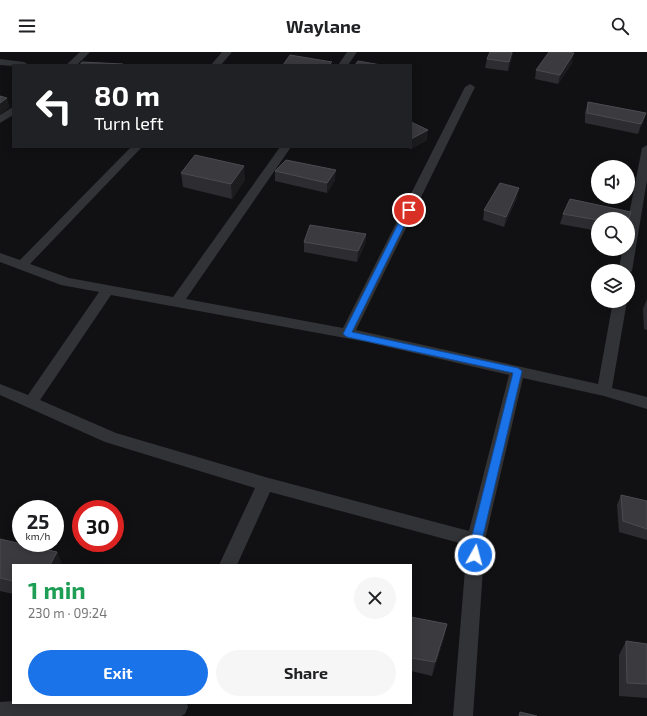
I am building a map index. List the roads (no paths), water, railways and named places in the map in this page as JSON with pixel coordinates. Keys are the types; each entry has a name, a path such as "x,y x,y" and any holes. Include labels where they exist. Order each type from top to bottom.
{"street":[{"path":"72,64 85,52"},
{"path":"217,64 228,52"},
{"path":"344,64 352,52"},
{"path":"0,62 16,64"},
{"path":"347,334 470,87"},
{"path":"0,120 12,111"},
{"path":"22,265 136,148"},
{"path":"177,302 285,148"},
{"path":"626,264 647,148"},
{"path":"0,257 66,282 347,334 518,371 604,391 647,403"},
{"path":"31,402 108,289"},
{"path":"604,391 619,308"},
{"path":"463,716 476,540 518,371"},
{"path":"0,389 111,438 265,484 476,540"},
{"path":"228,564 265,484"},
{"path":"0,712 177,709"}]}
